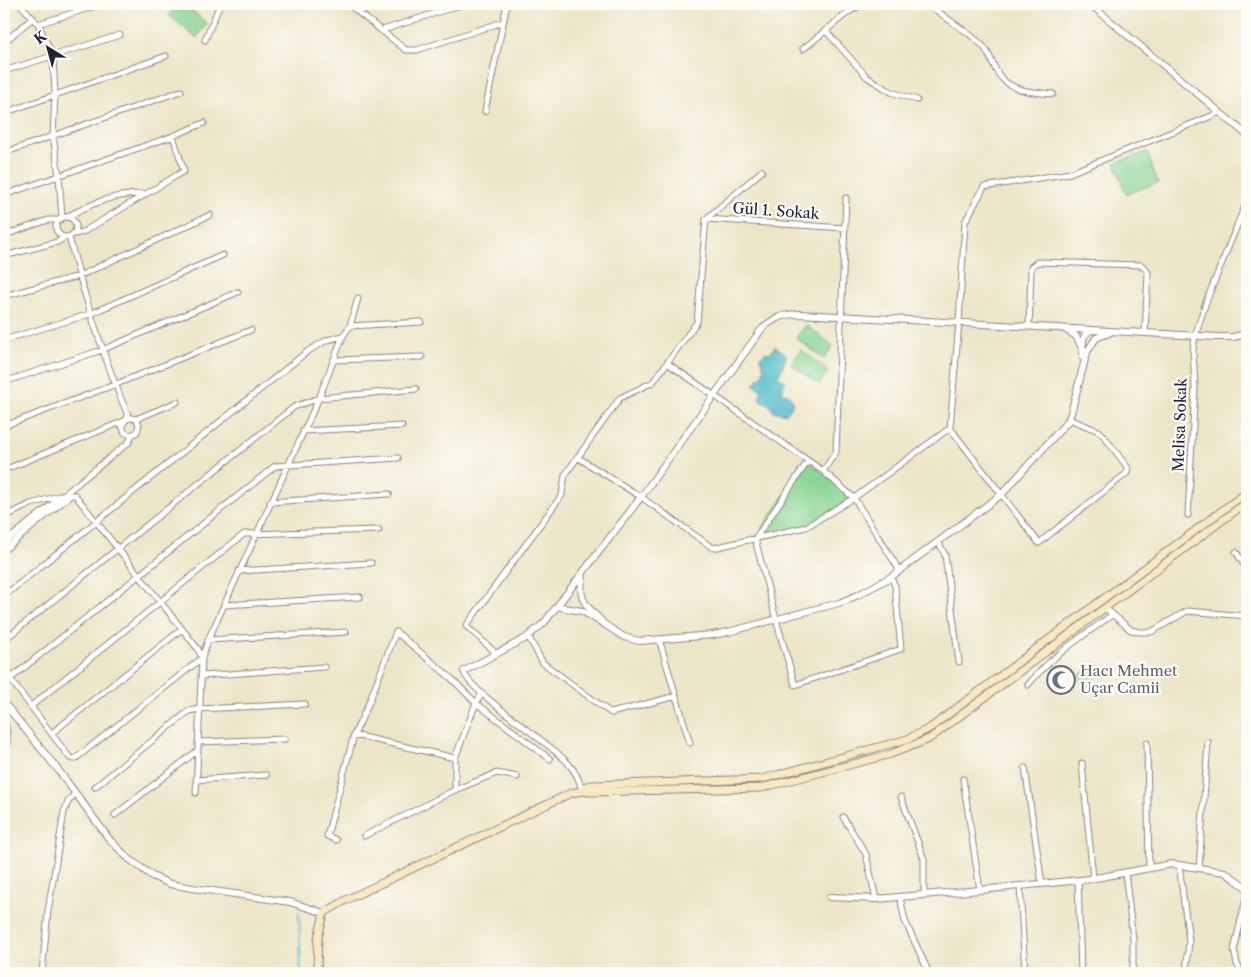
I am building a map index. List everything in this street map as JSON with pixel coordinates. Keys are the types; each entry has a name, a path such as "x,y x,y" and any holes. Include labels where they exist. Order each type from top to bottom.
{"main road":[{"path":"582,791 586,786 592,785 762,779 908,740 946,717 1247,492"},
{"path":"317,973 318,938 324,913 346,900 571,794 582,791 760,788 891,754 929,739 1247,502"},
{"path":"946,717 951,723"}],"street":[{"path":"20,4 38,24 53,56 55,94 53,136 63,218"},
{"path":"205,40 220,4"},
{"path":"348,4 406,50 417,50 503,22"},
{"path":"359,12 383,4"},
{"path":"383,30 463,4"},
{"path":"485,111 507,4"},
{"path":"803,48 846,14 862,4"},
{"path":"929,4 958,25 984,48 989,53 1000,76 1013,87 1028,92 1053,94"},
{"path":"1090,4 1247,135"},
{"path":"38,24 92,6"},
{"path":"4,42 33,18"},
{"path":"826,31 867,78 891,92 917,100"},
{"path":"4,71 120,35"},
{"path":"4,113 166,56"},
{"path":"4,153 181,91"},
{"path":"1069,419 1103,435 1128,468 1126,473 1039,543 950,428 965,222 984,186 1070,173 1218,112"},
{"path":"4,195 173,136 204,123"},
{"path":"4,256 57,242 83,232 184,170 173,136"},
{"path":"496,653 466,626 562,495 565,475 620,398 653,382 698,322 706,219 762,171"},
{"path":"69,236 57,232 56,225 63,218 103,199 126,194 145,194"},
{"path":"823,471 836,452 846,198"},
{"name":"Melisa Sokak","path":"1188,515 1195,387 1193,352 1195,336 1206,302 1247,201"},
{"path":"4,296 79,276 210,214"},
{"path":"4,237 48,220 72,219 76,224 69,236 79,276 126,419 122,426 123,431 132,435"},
{"name":"Gül 1. Sokak","path":"706,219 845,228"},
{"path":"4,340 90,314 223,255"},
{"path":"1029,327 1031,267 1037,262 1141,265 1148,273 1146,333"},
{"path":"4,382 102,350 238,292"},
{"path":"196,793 202,658 208,640 270,502 319,398 343,336 350,326 358,298"},
{"path":"582,791 580,780 569,764 555,750 482,694 464,676 464,671 528,636 544,623 641,497 761,330 775,319 787,314 794,314 1195,336 1233,337 1247,334"},
{"path":"350,326 421,322"},
{"path":"1060,328 1076,336 1083,350"},
{"path":"4,426 114,385 251,330"},
{"path":"1082,366 1084,335 1092,330"},
{"path":"558,606 582,611 624,637 640,641 728,632 839,603 858,595 891,578 1002,494 1058,434 1069,419 1082,366 1093,341 1101,335 1115,331"},
{"path":"4,596 308,351 327,340 343,336"},
{"path":"334,360 422,357"},
{"path":"667,363 808,460 854,498 900,571"},
{"path":"4,640 294,407 319,398 416,389"},
{"path":"4,470 126,419 136,420 177,402"},
{"path":"4,543 129,442 132,435 139,430 139,424 136,420"},
{"path":"303,431 402,426"},
{"path":"577,457 641,497 712,548 806,528 854,498 950,428"},
{"path":"10,679 275,466 398,458"},
{"path":"808,460 755,539 795,685 900,649 895,586 891,578"},
{"path":"4,517 31,504 65,494"},
{"path":"270,502 389,494"},
{"path":"4,550 71,495 76,495 198,649 202,658"},
{"path":"31,706 244,534 379,530"},
{"path":"939,543 945,556 958,662"},
{"path":"1236,552 1247,569"},
{"path":"239,571 371,563"},
{"path":"583,602 581,584 584,572"},
{"path":"564,598 576,594 604,624"},
{"path":"224,605 360,597"},
{"path":"1105,608 1131,630 1138,632 1151,632 1187,611 1247,616"},
{"path":"1028,685 1062,651 1112,615"},
{"path":"52,734 182,629"},
{"path":"208,640 346,632"},
{"path":"336,840 327,836 354,735 368,705 396,632 451,678 476,703 550,759"},
{"path":"528,636 543,663 611,713 676,696"},
{"path":"659,639 690,743"},
{"path":"4,670 70,758 75,759 202,658"},
{"path":"201,676 324,667"},
{"path":"455,790 456,758 476,703 482,694"},
{"path":"4,703 116,846 138,868 170,884 290,902 324,913"},
{"path":"95,787 189,711 305,704"},
{"path":"4,720 8,732 7,747 4,754"},
{"path":"354,735 456,758"},
{"path":"198,742 285,739"},
{"path":"1199,868 1208,742"},
{"path":"1147,743 1149,868"},
{"path":"115,815 197,751"},
{"path":"1082,763 1093,878"},
{"path":"1025,768 1042,884"},
{"path":"364,836 455,790 497,773 517,777"},
{"path":"196,780 266,775"},
{"path":"963,779 980,890"},
{"path":"42,973 48,911 64,812 68,802 75,793"},
{"path":"901,797 924,859 924,895"},
{"path":"843,817 866,854 876,899"},
{"path":"830,897 876,899 980,890 1093,878 1172,864 1225,872 1247,888"},
{"path":"1180,865 1188,941 1186,973"},
{"path":"1125,872 1132,939 1133,973"},
{"path":"1078,880 1081,973"},
{"path":"1020,886 1025,973"},
{"path":"1242,973 1237,964 1234,950 1247,894"},
{"path":"900,897 905,921 929,973"}],"green space":[{"path":"179,4 184,4 208,24 196,38 169,15"},
{"path":"1147,152 1158,183 1126,194 1115,163"},
{"path":"806,325 833,346 824,359 796,338"},
{"path":"801,350 828,371 819,384 791,364"},
{"path":"808,461 854,498 806,527 755,539"},
{"path":"1096,662 1104,672 1085,687 1077,677"}],"water":[{"path":"775,346 786,354 778,377 785,381 782,392 790,395 793,402 790,410 785,414 773,411 769,404 762,401 759,397 762,391 754,384 764,370 760,358 764,353 770,353"}],"waterway":[{"path":"299,914 301,973"}],"place":[{"name":"Hacı Mehmet Uçar Camii","path":"1061,680"}]}
